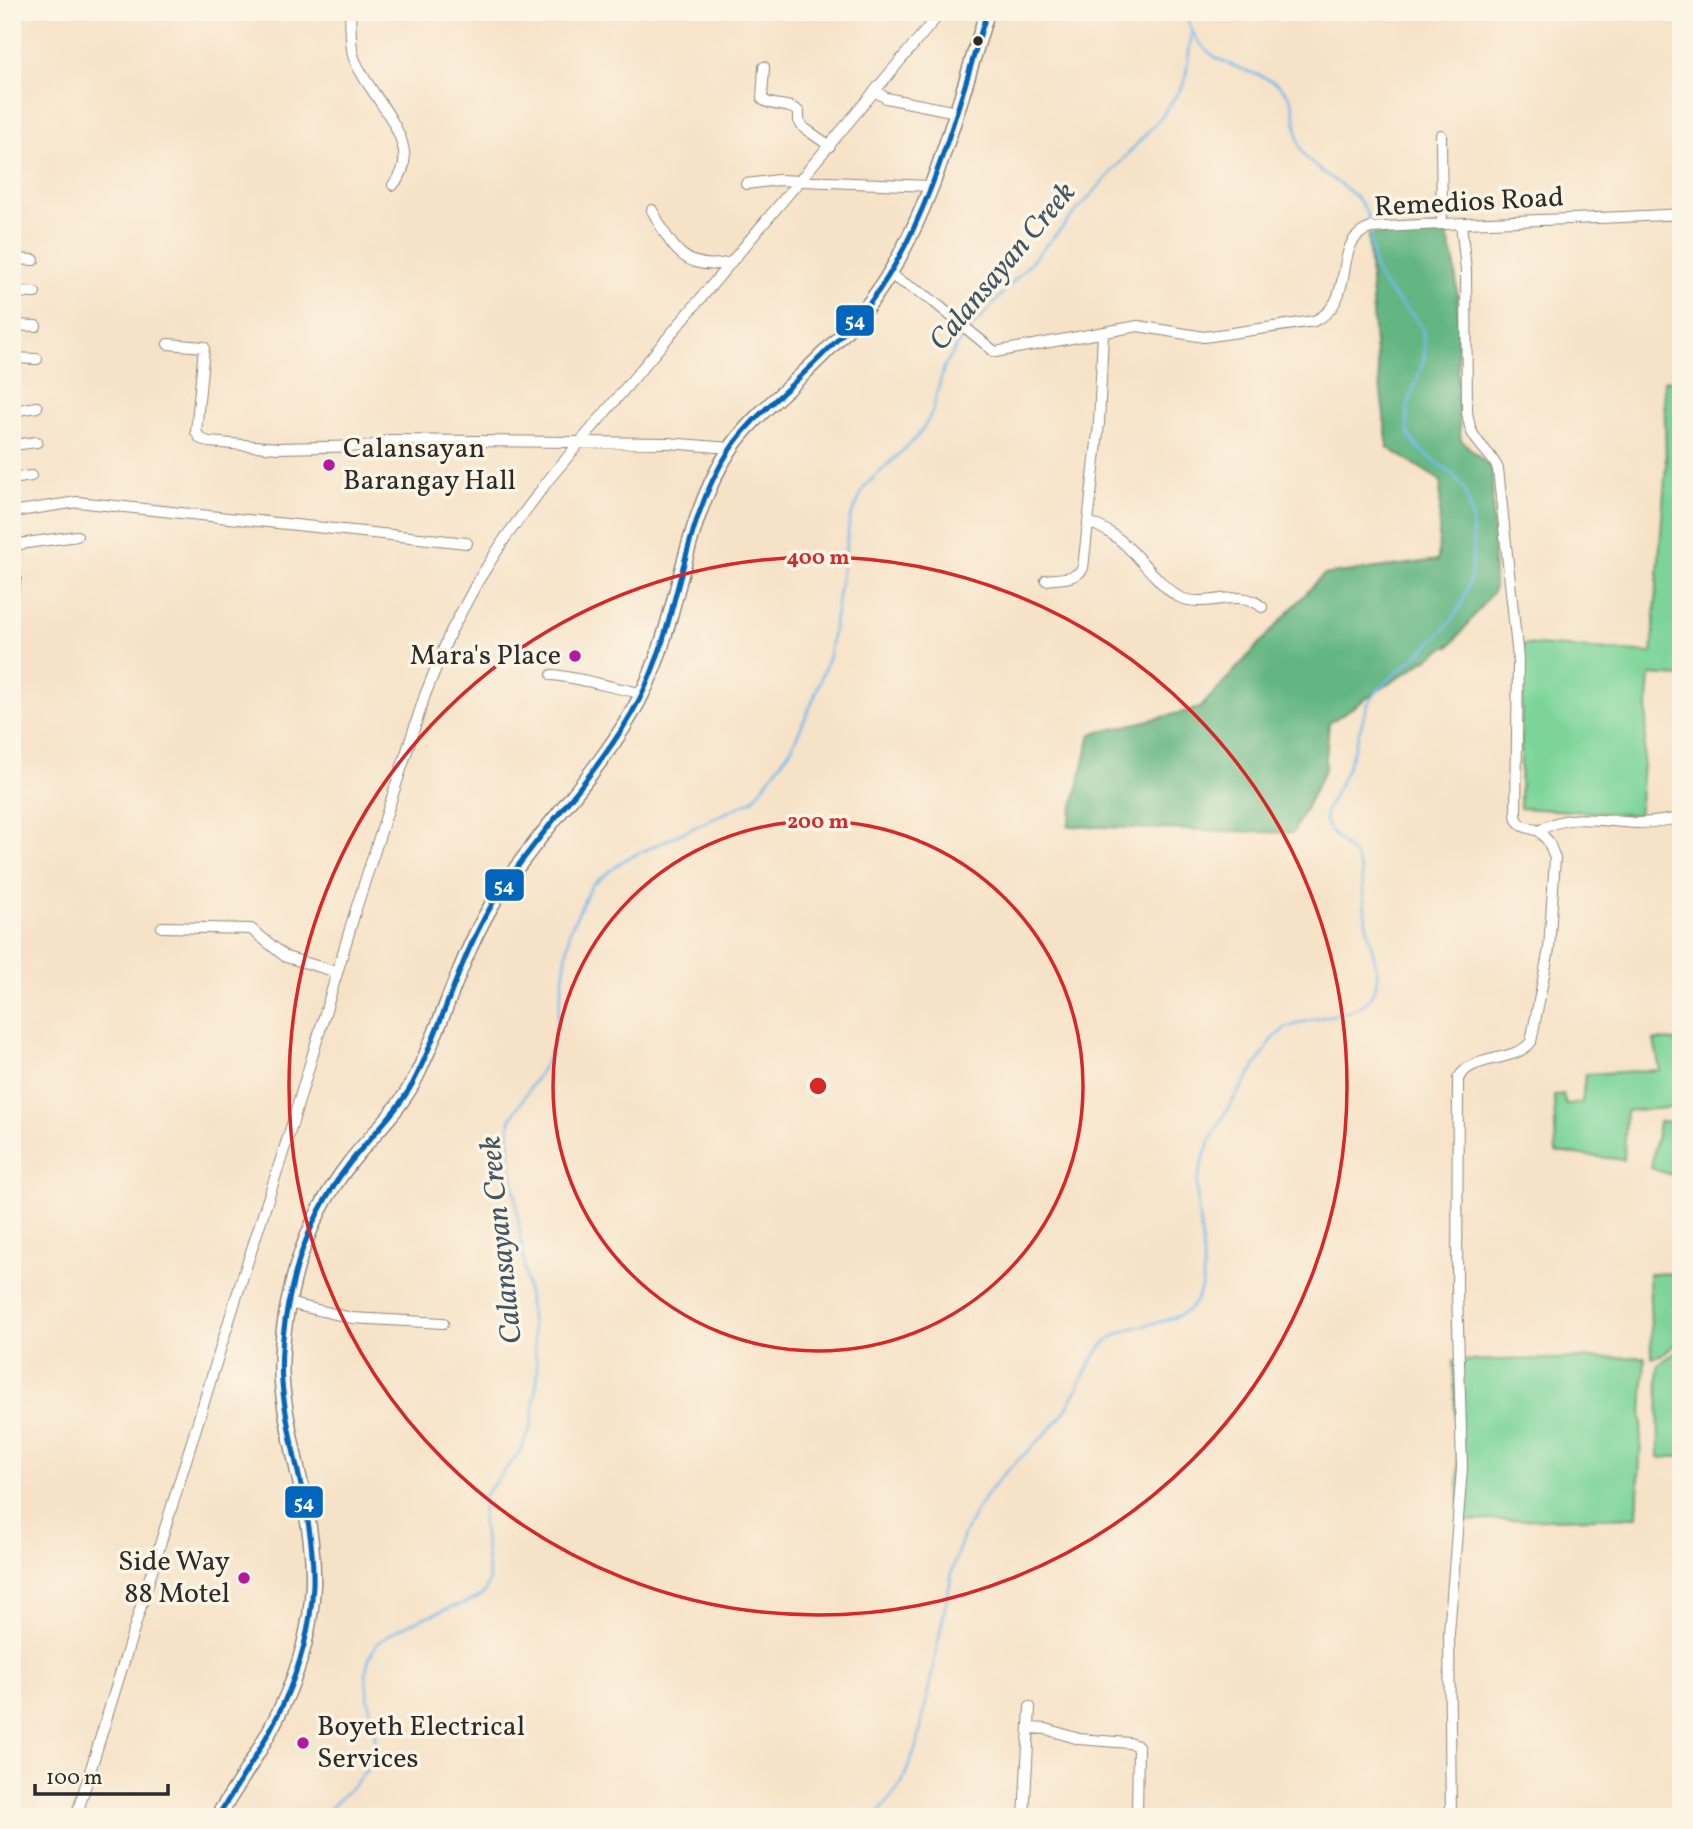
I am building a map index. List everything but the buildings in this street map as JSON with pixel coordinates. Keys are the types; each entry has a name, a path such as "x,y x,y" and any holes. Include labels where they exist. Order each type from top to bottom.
{"highway":[{"path":"217,1817 261,1749 285,1701 297,1671 311,1604 312,1567 307,1514 282,1386 282,1354 288,1303 302,1251 317,1215 348,1166 383,1125 416,1079 460,967 500,892 608,750 642,693 660,649 701,510 712,481 730,448 872,301 906,243 956,112 987,12"}],"street":[{"path":"350,12 354,56 403,146 401,177 393,185"},
{"path":"76,1817 237,1294 290,1132 337,972 425,695 450,633 505,538 578,443 941,12"},
{"path":"764,67 762,99 768,104 794,107 799,112 799,121 804,128 830,146"},
{"path":"875,91 886,98 956,112"},
{"path":"1441,135 1442,224"},
{"path":"746,184 778,180 930,186"},
{"path":"652,210 680,254 696,263 711,267 732,262"},
{"name":"Remedios Road","path":"888,274 945,310 995,352 1138,326 1204,337 1314,321 1326,316 1337,303 1350,245 1361,231 1371,228 1681,214"},
{"path":"1451,1817 1449,1633 1462,1468 1457,1289 1458,1079 1470,1066 1527,1047 1534,1033 1549,949 1555,869 1555,858 1548,841 1539,831 1523,826 1517,820 1516,814 1518,658 1498,469 1495,460 1482,448 1471,431 1467,412 1466,270 1461,223"},
{"path":"12,259 34,260"},
{"path":"12,292 35,293"},
{"path":"12,325 36,326"},
{"path":"1046,580 1079,574 1083,568 1099,425 1103,332"},
{"path":"168,344 204,347 196,432 201,439 209,442 278,448 370,446 389,440 668,443 730,448"},
{"path":"12,358 37,359"},
{"path":"12,411 37,407"},
{"path":"12,445 37,442"},
{"path":"12,478 31,476"},
{"path":"12,512 77,502 467,543"},
{"path":"1088,522 1109,530 1119,538 1169,590 1180,597 1193,601 1249,597 1262,607"},
{"path":"12,545 77,536"},
{"path":"12,564 12,599"},
{"path":"552,675 580,678 594,684 642,693"},
{"path":"1539,831 1560,820 1640,823 1681,818"},
{"path":"162,927 251,929 286,957 337,972"},
{"path":"288,1303 352,1318 443,1323"},
{"path":"1024,1817 1030,1707"},
{"path":"1030,1728 1046,1729 1079,1740 1138,1746 1137,1817"}],"green space":[{"path":"1445,230 1457,283 1461,440 1492,469 1494,590 1449,648 1450,644 1329,723 1325,769 1293,833 1068,826 1091,734 1200,708 1323,575 1438,560 1441,481 1388,448 1375,345 1368,235"},
{"path":"1664,380 1681,381 1681,677 1650,675 1639,815 1520,808 1523,644 1652,653 1666,465"},
{"path":"1654,1040 1681,1041 1681,1107 1626,1111 1624,1160 1556,1152 1554,1096 1563,1094 1566,1104 1582,1103 1585,1074 1660,1070"},
{"path":"1681,1121 1681,1178 1651,1168 1659,1122"},
{"path":"1681,1273 1681,1339 1664,1354 1652,1358 1649,1274"},
{"path":"1681,1348 1681,1456 1659,1458 1658,1365"},
{"path":"1645,1357 1637,1517 1460,1521 1453,1361"}],"waterway":[{"name":"Calansayan Creek","path":"321,1817 369,1767 374,1755 375,1734 366,1679 367,1664 373,1650 380,1642 405,1626 478,1598 485,1592 489,1580 482,1518 484,1496 521,1450 531,1427 538,1373 509,1146 510,1120 546,1062 554,1043 570,930 591,886 624,860 753,800 791,749 829,656 850,519 865,486 917,437 926,424 932,412 944,367 960,341 1162,116 1185,82 1192,31 1185,12"},
{"path":"1192,31 1213,56 1271,80 1284,90 1293,106 1299,144 1308,160 1354,195 1367,212 1369,223"},
{"path":"876,1817 902,1783 918,1742 953,1568 964,1534 975,1513 995,1484 1062,1415 1089,1365 1110,1339 1130,1329 1176,1317 1193,1305 1200,1292 1203,1277 1204,1261 1197,1194 1203,1161 1219,1124 1272,1040 1284,1029 1300,1023 1353,1010 1367,1002 1375,988 1378,974 1366,921 1361,871 1356,858 1329,830 1325,820 1326,811 1348,767 1373,696 1442,632 1455,616 1465,597 1471,573 1473,543 1470,506 1462,486 1417,446 1408,430 1409,404 1421,368 1424,342 1418,321 1387,289 1377,274 1372,258 1370,233"}],"transit line":[{"name":"54","path":"217,1817 252,1762 282,1707 294,1679 310,1618 313,1585 310,1533 285,1408 281,1368 287,1308 307,1237 341,1175 395,1110 417,1075 487,912 518,866 608,750 639,700 653,670 700,511 729,451 755,419 847,330 869,304 909,239 940,164 987,12"}],"place":[{"name":"Calansayan Barangay Hall","path":"329,465"},
{"name":"Mara's Place","path":"575,656"},
{"name":"Side Way 88 Motel","path":"244,1578"},
{"name":"Boyeth Electrical Services","path":"303,1743"}]}
